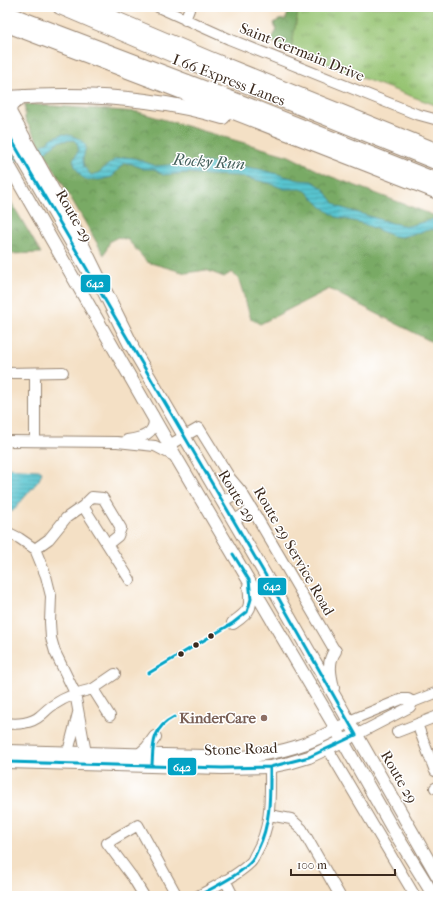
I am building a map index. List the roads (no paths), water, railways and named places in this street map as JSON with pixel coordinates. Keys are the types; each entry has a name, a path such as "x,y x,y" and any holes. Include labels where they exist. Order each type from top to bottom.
{"highway":[{"name":"I 66 Express Lanes","path":"60,7 154,48 438,163"},
{"path":"88,7 438,151"},
{"path":"104,7 120,21"},
{"name":"I 66 Express Lanes","path":"7,13 243,103 438,181"},
{"path":"7,25 438,192"},
{"path":"7,98 113,98 162,102 207,112 317,145"},
{"path":"23,98 12,104 9,110 14,137 77,235 131,345"}],"main road":[{"name":"Route 29","path":"7,162 176,457 336,729 395,833 434,896"},
{"name":"Route 29","path":"131,345 438,876"},
{"path":"232,623 244,616 249,608 251,599 249,580"},
{"path":"302,641 314,650 321,653 335,651"},
{"path":"335,651 331,656 329,664 335,697"},
{"name":"Stone Road","path":"7,751 244,757 270,754 298,746 336,729 349,721"},
{"name":"Stone Road","path":"7,762 222,768 270,767 302,759 328,749 356,735"},
{"path":"139,755 147,748 155,737"}],"street":[{"name":"Saint Germain Drive","path":"158,7 228,39 416,114 438,120"},
{"path":"185,20 190,7"},
{"path":"7,373 63,372"},
{"path":"35,373 35,441"},
{"path":"117,442 142,438 149,433 153,426 153,415"},
{"name":"Route 29 Service Road","path":"184,437 199,428 230,478 241,491 252,509 335,651"},
{"path":"170,445 184,437"},
{"path":"7,441 117,442 155,446 176,457"},
{"path":"222,502 241,491"},
{"path":"35,549 49,539 66,518 83,506 92,497 103,498 121,528 118,536 108,544"},
{"path":"83,506 130,580"},
{"path":"233,521 252,509"},
{"path":"7,532 35,549 46,576 51,596 51,638 56,652 76,693 86,753"},
{"path":"7,723 26,723 39,718 54,705 76,693 93,689 115,674"},
{"path":"93,689 110,716"},
{"name":"Stone Road","path":"356,735 410,707 414,702 438,692"},
{"name":"Stone Road","path":"349,721 402,699 408,699 414,702"},
{"path":"68,752 79,709"},
{"path":"397,732 438,716"},
{"path":"417,724 435,771"},
{"path":"328,749 415,896"},
{"path":"198,896 250,863 265,836 269,815 270,767"},
{"path":"269,815 291,819 302,829 340,896"},
{"path":"144,896 133,878 107,843 138,825 177,896"},
{"path":"225,880 233,896"}],"water":[{"name":"Rocky Run","path":"63,134 76,137 86,146 83,159 84,167 91,175 98,173 114,160 125,157 134,158 156,166 202,162 259,169 299,180 312,181 323,188 339,207 392,223 408,226 434,219 438,220 438,237 433,229 401,237 393,236 361,223 336,217 322,207 306,191 301,189 284,189 269,183 238,176 189,173 163,175 154,169 143,169 126,163 122,165 112,177 100,180 85,180 80,175 73,160 78,150 78,145 74,140 61,141 42,154 26,156 7,166 7,158 27,148 40,147 54,137"},
{"path":"7,468 39,470 42,472 39,480 13,511 7,512"}],"place":[{"name":"KinderCare","path":"264,718"}]}
